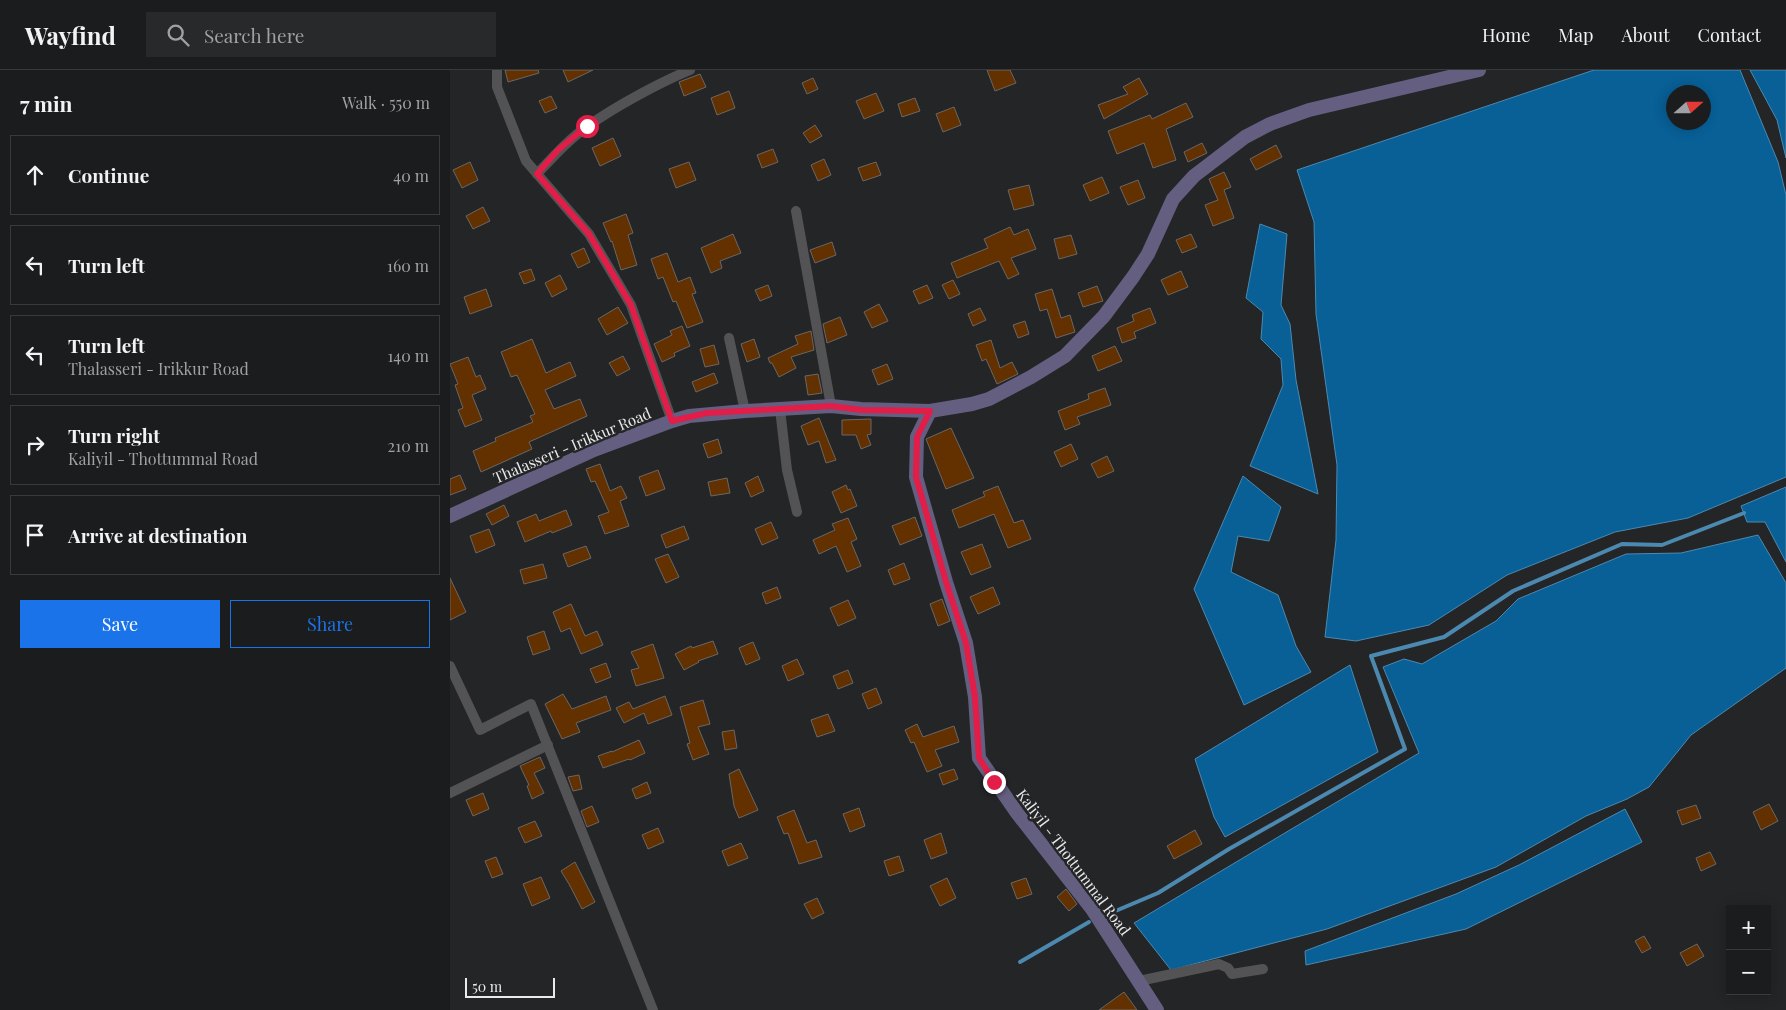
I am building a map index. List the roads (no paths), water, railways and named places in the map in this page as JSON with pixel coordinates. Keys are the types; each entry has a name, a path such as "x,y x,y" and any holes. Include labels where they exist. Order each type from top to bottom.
{"main road":[{"name":"Thalasseri - Irikkur Road","path":"450,516 594,450 672,421 700,414 831,406 862,410 930,411 989,400 1065,356 1104,316 1133,278 1148,254 1173,199 1194,176 1245,137 1270,124 1308,110 1479,70"},
{"name":"Kaliyil - Thottummal Road","path":"930,411 917,437 916,477 946,582 966,643 975,697 979,758 1017,814 1092,909 1157,1010"}],"street":[{"path":"497,70 497,87 526,161 589,234 631,305 672,421"},
{"path":"537,174 558,150 587,126 690,70"},
{"path":"796,211 831,406"},
{"path":"730,338 745,410"},
{"path":"780,409 796,512"},
{"path":"450,666 480,730 531,704 654,1010"},
{"path":"450,793 548,745"},
{"path":"1139,981 1219,964 1228,968 1232,974 1263,969"}],"water":[{"path":"1594,70 1740,70 1778,162 1786,195 1786,477 1688,518 1615,532 1507,575 1429,625 1356,641 1325,637 1336,540 1337,465 1316,314 1314,222 1297,170"},
{"path":"1750,70 1786,70 1786,158 1777,120"},
{"path":"1260,224 1287,234 1281,305 1290,324 1296,380 1318,494 1250,466 1283,385 1281,359 1261,339 1263,312 1246,298"},
{"path":"1243,476 1281,507 1269,541 1238,536 1231,572 1278,595 1296,646 1311,672 1244,705 1194,589"},
{"path":"1786,487 1786,562 1765,522 1747,522 1741,506"},
{"path":"1758,535 1786,583 1786,668 1691,735 1649,787 1627,799 1586,816 1496,867 1327,929 1171,970 1134,923 1419,753 1383,667 1404,659 1422,664 1496,621 1518,599 1626,554 1681,553"},
{"path":"1350,665 1378,752 1225,837 1214,817 1195,759"},
{"path":"1625,809 1642,842 1466,929 1306,965 1305,951 1456,894 1519,865"}],"waterway":[{"path":"1106,915 1158,893 1229,849 1405,749 1371,656 1444,637 1513,591 1622,544 1662,545 1744,513"},
{"path":"1020,962 1089,922"}]}
